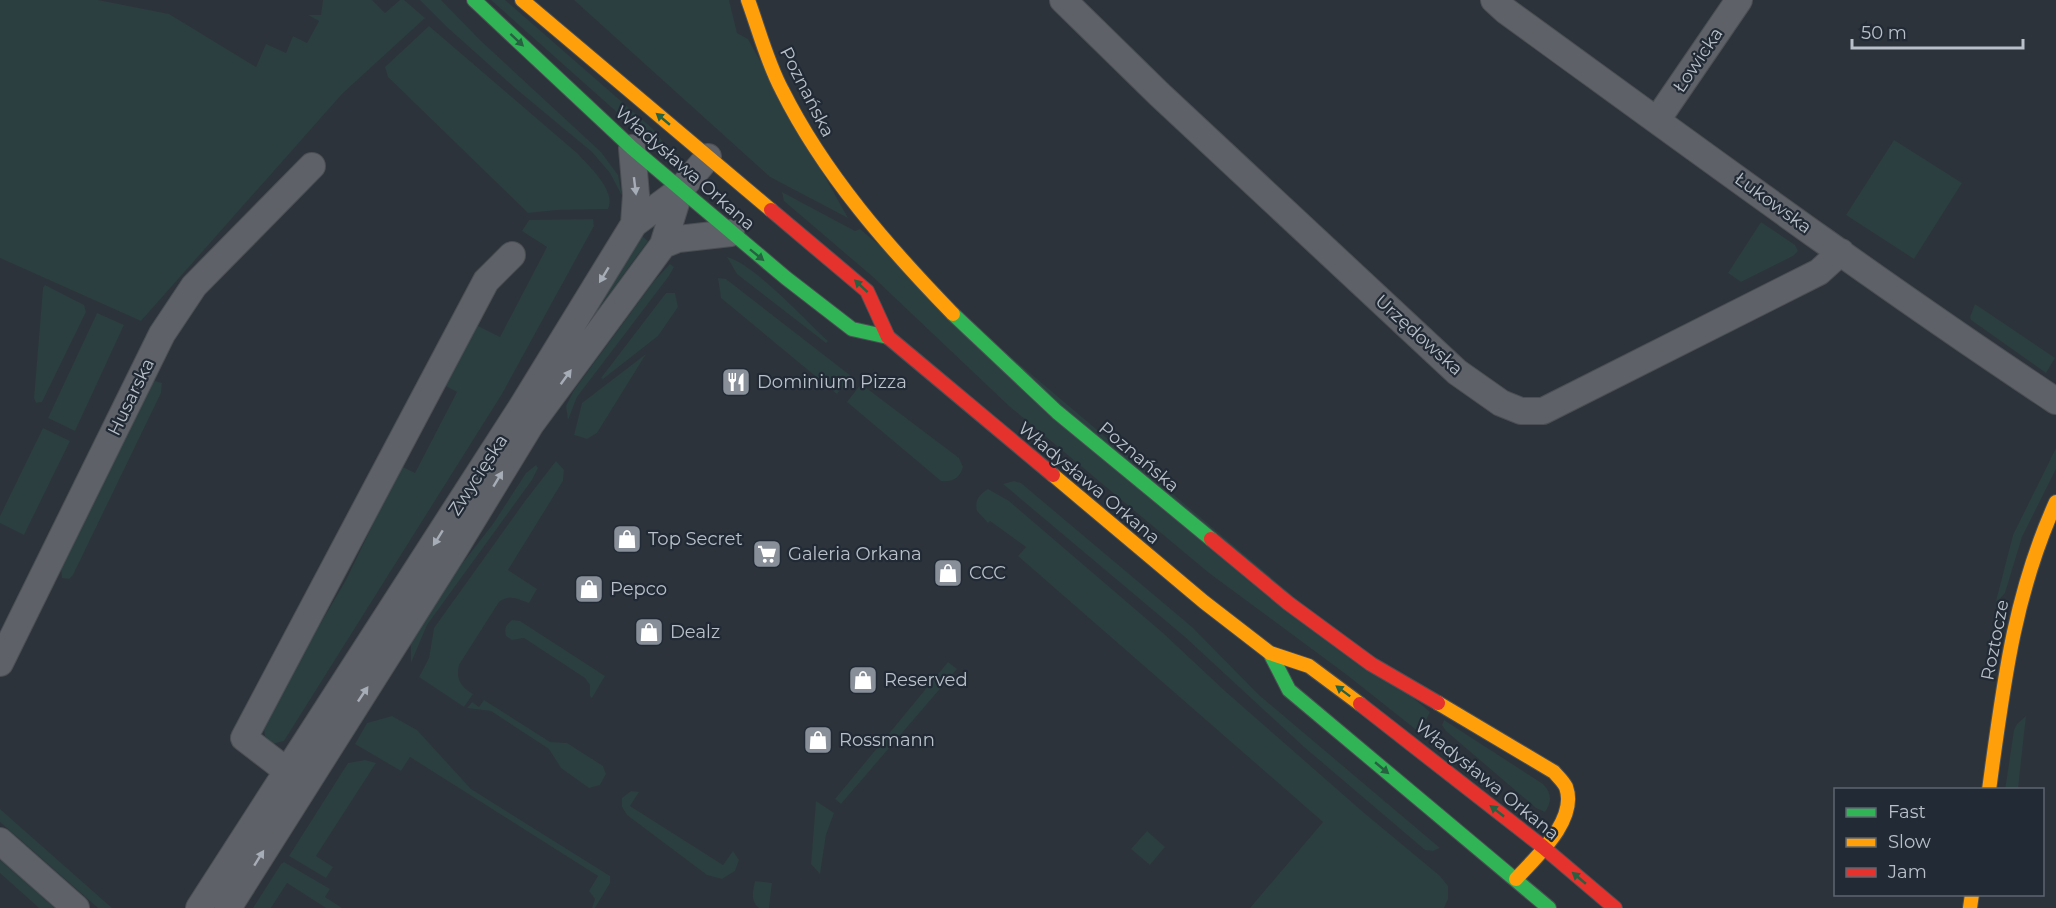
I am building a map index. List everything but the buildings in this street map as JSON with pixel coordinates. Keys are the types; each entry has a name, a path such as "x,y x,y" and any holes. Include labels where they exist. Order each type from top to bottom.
{"street":[{"name":"Władysława Orkana","path":"474,0 632,148 731,233 852,329 888,337"},
{"name":"Władysława Orkana","path":"522,0 867,291 888,337 1204,602 1270,652 1309,666 1394,729 1543,847 1615,908"},
{"name":"Poznańska","path":"748,0 780,87 816,150 864,215 951,313 1058,412 1225,554 1288,603 1371,664 1563,779 1569,792 1569,808 1557,830 1516,879"},
{"name":"Urzędowska","path":"1063,0 1158,94 1457,372 1501,403 1521,411 1542,411 1819,272 1841,252"},
{"name":"Łukowska","path":"1494,0 1978,350 2056,401"},
{"name":"Łowicka","path":"1657,120 1739,0"},
{"path":"632,148 636,195 634,225"},
{"name":"Zwycięska","path":"228,908 358,664 540,379 634,225 680,190 708,157"},
{"name":"Husarska","path":"0,663 162,334 194,286 312,166"},
{"name":"Zwycięska","path":"199,908 296,778 432,587 531,424 663,245 680,190"},
{"path":"663,245 678,239 731,233"},
{"path":"296,778 244,738 486,281 512,255"},
{"name":"Roztocze","path":"1989,788 2019,604 2034,552 2056,502"},
{"name":"Władysława Orkana","path":"1270,652 1289,690 1549,908"},
{"path":"0,841 76,908"}],"shaded area":[{"path":"0,0 98,0 169,14 256,67 266,44 286,53 293,36 307,43 319,21 308,15 321,15 323,0 372,0 385,13 400,0 404,0 425,18 342,94 141,321 0,258"},
{"path":"420,0 441,0 481,41 601,152 618,175 622,196 610,173 592,152 515,88"},
{"path":"491,0 505,0 653,129 670,151 674,163"},
{"path":"574,0 729,0 737,33 748,39 848,218 770,177"},
{"path":"429,26 577,153 605,187 610,202 608,209 528,213 388,77 385,67"},
{"path":"1894,140 1962,183 1914,259 1846,215"},
{"path":"782,192 855,231 860,229 1430,712 1424,724 1491,782 1487,786 1347,675 1209,573 1009,406 873,277 784,201"},
{"path":"593,219 594,226 502,394 284,741 272,744 265,736 263,721 346,580 401,466 415,473 457,392 444,385 474,324 500,337 547,247 522,231 529,220"},
{"path":"1761,222 1795,245 1798,251 1793,256 1741,282 1728,273"},
{"path":"642,236 648,241 596,312 594,311"},
{"path":"727,257 751,270 765,281 828,341 826,343 737,274"},
{"path":"670,264 674,267 669,276 577,397 568,420 566,406 574,390 654,281"},
{"path":"718,278 726,279 851,376 837,394 721,298"},
{"path":"45,285 84,305 86,312 42,402 36,403 34,398"},
{"path":"666,293 675,293 678,307 658,336 603,379 601,378"},
{"path":"1975,304 2055,358 2046,373 1971,320"},
{"path":"97,313 124,325 75,431 48,418"},
{"path":"646,354 597,433 587,439 574,435 582,403"},
{"path":"155,381 162,383 161,393 73,575 69,579 62,578 61,570 151,383"},
{"path":"861,384 959,458 963,467 960,474 952,480 941,481 847,402"},
{"path":"43,428 70,441 24,535 0,523 0,516"},
{"path":"2056,448 2056,469 2022,537 2005,593 1996,601 2013,535"},
{"path":"556,461 564,470 563,481 508,570 537,589 529,603 510,598 499,602 459,665 460,682 473,694 464,707 419,677 429,658 434,628"},
{"path":"536,465 538,468 532,480 427,625 411,663 411,637 450,579 493,524 526,473"},
{"path":"1014,481 1021,483 1192,627 1259,695 1440,848 1433,851 1425,850 1304,747 1185,637 1003,484"},
{"path":"988,489 1009,501 1163,633 1225,691 1363,812 1440,876 1448,886 1448,899 1444,908 1250,908 1323,822 1018,556 1026,547 990,521 988,523 977,511 978,498"},
{"path":"512,620 520,621 605,676 592,698 590,685 585,678 524,638 512,640 506,636 506,627"},
{"path":"948,662 957,669 841,804 835,799"},
{"path":"484,700 550,742 567,743 603,766 606,774 600,785 589,788 561,768 549,749 491,711 467,708 472,702 479,707"},
{"path":"392,716 417,730 471,789 610,876 610,883 595,908 592,908 595,899 589,891 598,876 410,757 401,771 355,744 367,723"},
{"path":"2026,716 2018,788 2005,788 2014,730"},
{"path":"1444,720 1543,784 1550,798 1545,812 1536,808 1446,731 1442,725"},
{"path":"365,760 376,763 316,856 333,867 326,878 289,856 348,763"},
{"path":"631,791 639,792 630,806 723,865 733,851 739,860 735,871 722,879 707,875 627,815 622,807 622,798"},
{"path":"816,801 834,813 826,835 820,874 811,864"},
{"path":"0,809 112,908 98,908 0,822"},
{"path":"1147,831 1165,847 1150,865 1131,849"},
{"path":"0,860 55,908 39,908 0,873"},
{"path":"284,862 330,889 325,897 342,908 326,908 287,883 271,908 253,908"},
{"path":"755,881 772,883 769,908 759,908 754,902"}],"traffic: fast":[{"path":"474,0 632,148 786,278 852,329 888,337"},
{"path":"953,314 1057,412 1211,539"},
{"path":"1270,653 1289,690 1549,908"}],"traffic: slow":[{"path":"522,0 771,210"},
{"path":"748,0 777,79 817,151 881,236 953,314"},
{"path":"1053,475 1204,602 1270,653 1309,666 1360,704"},
{"path":"1989,788 2005,679 2020,608 2041,537 2056,502"},
{"path":"1438,703 1554,772 1566,787 1568,800 1561,825 1544,849 1516,879"},
{"path":"1970,908 1972,896"}],"traffic: jam":[{"path":"771,210 867,291 888,337 1053,475"},
{"path":"1211,539 1288,603 1371,664 1438,703"},
{"path":"1360,704 1543,847 1615,908"}],"place":[{"name":"Dominium Pizza","path":"736,382"},
{"name":"Top Secret","path":"627,539"},
{"name":"Galeria Orkana","path":"767,554"},
{"name":"CCC","path":"948,573"},
{"name":"Pepco","path":"589,589"},
{"name":"Dealz","path":"649,632"},
{"name":"Reserved","path":"863,680"},
{"name":"Rossmann","path":"818,740"}]}
